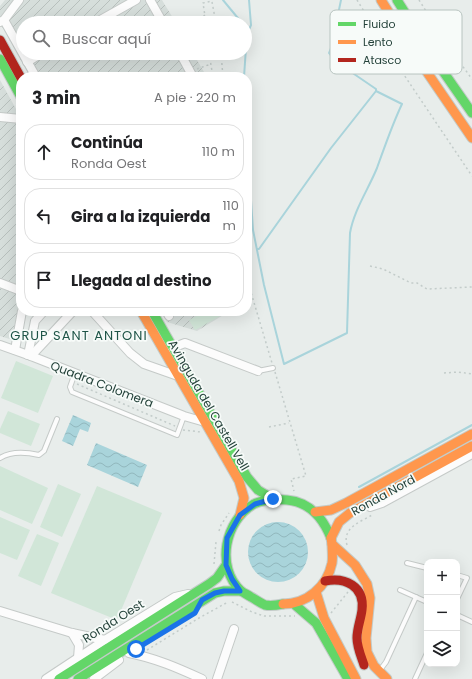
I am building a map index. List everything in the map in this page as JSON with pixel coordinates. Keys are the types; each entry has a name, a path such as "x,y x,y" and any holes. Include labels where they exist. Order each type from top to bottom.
{"main road":[{"path":"381,0 387,10"},
{"path":"397,0 403,10"},
{"path":"0,40 18,72"},
{"path":"0,59 16,88"},
{"path":"428,74 472,138"},
{"path":"445,74 472,113"},
{"name":"Avinguda del Castell Vell","path":"144,316 239,481 244,498 240,515"},
{"name":"Avinguda del Castell Vell","path":"155,316 248,477 258,490 273,499"},
{"name":"Ronda Nord","path":"315,512 331,510 346,503 472,434"},
{"name":"Ronda Nord","path":"332,541 339,522 350,513 472,446"},
{"path":"332,541 332,563 325,581 316,592 306,599 294,604 265,605 240,591 232,579 226,565 227,538 240,515 255,504 273,499 296,501 315,512 325,524 332,541 361,572 369,592 370,609 365,638 371,663 377,676"},
{"name":"Ronda Oest","path":"60,679 217,578 226,565"},
{"path":"325,581 340,579 354,584 359,594 362,607 358,637 359,650 364,665 377,676 387,679"},
{"path":"78,679 202,600 215,593 224,591 240,591"},
{"path":"316,592 324,618 356,679"},
{"path":"294,604 316,623 348,679"}],"street":[{"path":"16,44 2,21 19,0"},
{"path":"107,16 136,0"},
{"path":"150,0 159,16"},
{"path":"30,60 27,62 33,72"},
{"path":"183,60 188,72"},
{"path":"0,117 16,118"},
{"path":"0,283 16,289"},
{"path":"15,350 21,316"},
{"path":"29,355 35,321 40,316"},
{"path":"29,355 68,316"},
{"path":"97,316 130,353 144,364 178,376"},
{"path":"172,348 185,343 258,371"},
{"name":"Quadra Colomera","path":"0,345 184,416 205,422"},
{"name":"Ronda Nord","path":"350,513 382,503 472,454"},
{"name":"Ronda Oest","path":"46,679 105,640 175,597 196,592"},
{"path":"94,679 129,653 195,613 202,600"},
{"path":"0,611 72,633 105,640"},
{"path":"217,679 234,629"},
{"path":"72,633 79,645 78,658"},
{"path":"129,653 146,654 202,679"}],"lane":[{"path":"258,371 273,368"},
{"path":"75,374 70,387 72,392 177,435 184,416"},
{"path":"0,458 5,455 27,452 39,455 44,451 57,419"},
{"path":"407,563 424,567"},
{"path":"460,576 467,578 460,593"},
{"path":"400,590 424,601"},
{"path":"377,676 386,662 416,597"},
{"path":"460,616 472,622"},
{"path":"415,679 424,660"}],"path":[{"path":"205,15 203,3 212,0 215,16"},
{"path":"357,0 363,10"},
{"path":"419,0 425,10"},
{"path":"210,60 212,72"},
{"path":"222,60 223,72"},
{"path":"194,72 199,68 211,64"},
{"path":"462,65 472,79"},
{"path":"403,74 472,176"},
{"path":"370,266 383,269 411,283 417,283 427,289 472,287"},
{"path":"252,295 306,476 291,479"},
{"path":"444,373 458,372 472,374"},
{"path":"75,374 78,377 75,383 186,432 204,433"},
{"path":"268,427 290,423"},
{"path":"213,566 217,536 221,524 230,511"},
{"name":"Ronda Nord","path":"348,547 346,543 347,534 350,528 376,513"},
{"path":"324,618 337,606 354,584"},
{"path":"146,654 198,618 227,602 233,602 252,612 264,616 295,616"}],"shaded area":[{"path":"5,0 162,0 172,16 16,16 16,52 0,23 0,6"},
{"path":"21,60 197,60 204,72 27,72"},
{"path":"0,80 16,109 16,316 20,316 16,341 0,336"},
{"path":"164,316 222,316 197,331 167,322"}],"green space":[{"path":"197,316 220,316 195,330 189,320"},
{"path":"16,361 53,376 38,413 1,398"},
{"path":"8,411 40,424 31,446 0,433 0,429"},
{"path":"0,466 48,488 32,524 0,510"},
{"path":"58,484 81,494 62,537 40,527"},
{"path":"97,486 162,513 117,620 51,593"},
{"path":"0,517 30,530 17,560 0,553"},
{"path":"37,534 59,543 41,586 18,576"}],"water":[{"path":"73,415 91,423 88,432 80,429 73,446 62,441"},
{"path":"96,443 147,465 138,487 87,465"},
{"path":"272,522 284,522 295,527 303,535 308,546 306,564 295,577 284,582 272,582 261,577 253,569 248,558 248,546 253,535 261,527"}],"waterway":[{"path":"223,0 236,16"},
{"path":"249,0 250,16"},
{"path":"339,10 341,0"},
{"path":"330,50 330,54"},
{"path":"244,72 245,60"},
{"path":"252,215 253,230 264,285 284,364 347,333 350,233 358,208 377,168 402,104 376,91 376,89 354,74"},
{"path":"257,249 259,249 331,148 376,91"},
{"path":"359,487 472,425"}],"traffic: fast":[{"path":"397,0 403,10"},
{"path":"0,59 16,88"},
{"path":"445,74 472,113"},
{"path":"155,316 247,477 258,490 273,499"},
{"path":"283,604 265,605 241,591 233,581 228,570 226,557 230,532 236,521 244,511 258,502 266,500 295,501 315,512 324,524 331,538"},
{"path":"59,679 209,584 217,578 226,565"},
{"path":"78,679 215,593 224,591 241,591"},
{"path":"294,604 316,623 348,679"}],"traffic: slow":[{"path":"381,0 387,10"},
{"path":"428,74 472,138"},
{"path":"144,316 239,481 244,498 240,515"},
{"path":"315,512 331,510 346,503 472,434"},
{"path":"331,538 339,522 350,513 472,446"},
{"path":"331,538 332,544 355,565 367,584 370,598 366,638 367,652 374,666 387,679"},
{"path":"283,604 300,601 321,587 326,580 332,563 332,544"},
{"path":"316,592 324,618 356,679"}],"traffic: jam":[{"path":"0,40 18,72"},
{"path":"325,581 340,580 346,582 357,589 360,595 362,610 357,641 364,665"}],"district":[{"name":"GRUP SANT ANTONI","path":"79,335"}],"route":[{"path":"136,649 195,613 202,600 215,593 224,591 240,591 232,579 226,565 227,538 240,515 255,504 273,499"}]}
